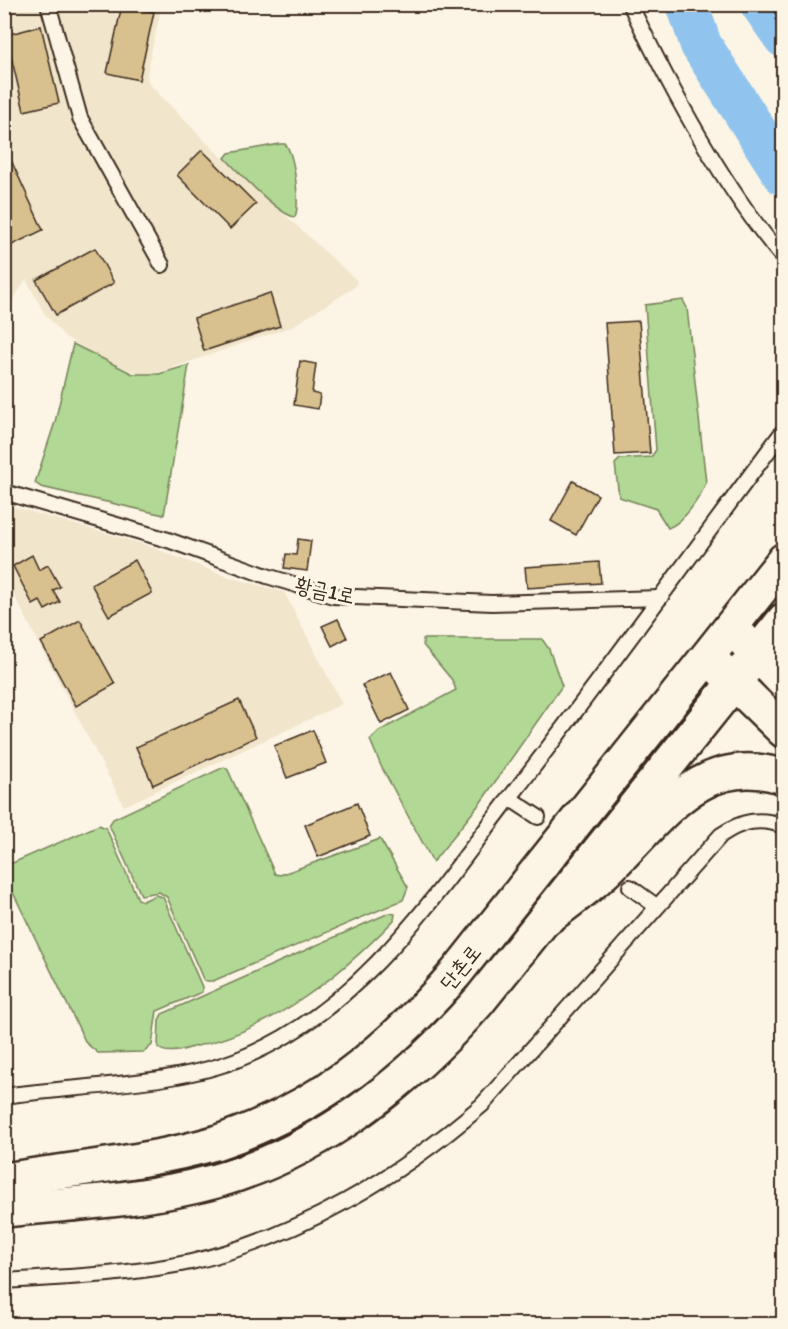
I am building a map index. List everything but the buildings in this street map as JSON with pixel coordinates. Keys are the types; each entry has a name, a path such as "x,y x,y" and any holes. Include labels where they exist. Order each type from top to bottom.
{"main road":[{"name":"단촌로","path":"4,1180 176,1152 213,1143 291,1111 369,1061 407,1027 456,973 783,560"},
{"path":"735,682 783,620"},
{"path":"731,627 783,682"},
{"path":"708,657 783,731"},
{"name":"단촌로","path":"4,1210 124,1197 217,1180 253,1168 332,1130 400,1082 443,1042 735,682"},
{"path":"544,920 589,888 684,793 724,773 741,770 759,771 783,777"}],"lane":[{"path":"48,4 80,118 162,265"},
{"path":"630,4 725,177 754,222 783,259"},
{"path":"4,1096 206,1070 267,1046 335,1002 374,967 407,930 660,598 783,430"},
{"name":"황금1로","path":"4,492 168,540 267,576 333,596 492,603 660,598"},
{"path":"509,798 538,818"},
{"path":"4,1281 121,1272 189,1262 259,1241 309,1220 349,1199 451,1132 482,1105 714,842 736,825 753,820 770,821 783,825"},
{"path":"630,887 656,906"}],"shaded area":[{"path":"4,5 162,5 149,62 147,76 149,84 214,150 357,281 355,287 291,327 160,372 146,374 134,372 103,359 64,336 44,313 26,279 10,305 5,304"},
{"path":"4,504 143,544 229,577 284,592 342,704 124,806 5,578"}],"green space":[{"path":"285,144 289,150 294,168 297,202 295,217 288,215 269,201 225,158 229,153"},
{"path":"683,300 687,308 706,483 680,521 668,528 656,509 619,497 615,464 620,459 651,457 656,450 645,305"},
{"path":"73,344 133,374 159,374 189,365 164,515 41,487 35,483 55,422"},
{"path":"423,639 542,639 549,649 562,686 481,802 433,862 381,766 370,740 379,731 456,690 452,680 423,645"},
{"path":"224,767 228,770 275,874 280,875 380,839 408,887 403,900 213,981 204,981 167,897 159,892 141,895 109,825 113,819"},
{"path":"99,825 106,828 138,899 143,901 156,895 163,897 202,987 202,992 157,1011 152,1045 144,1052 98,1053 86,1043 5,876 10,864"},
{"path":"389,913 395,914 394,920 373,941 351,962 303,999 250,1028 222,1039 175,1051 158,1048 159,1020 162,1014"}],"waterway":[{"path":"687,4 701,45 784,175"},
{"path":"761,4 784,37"}]}
